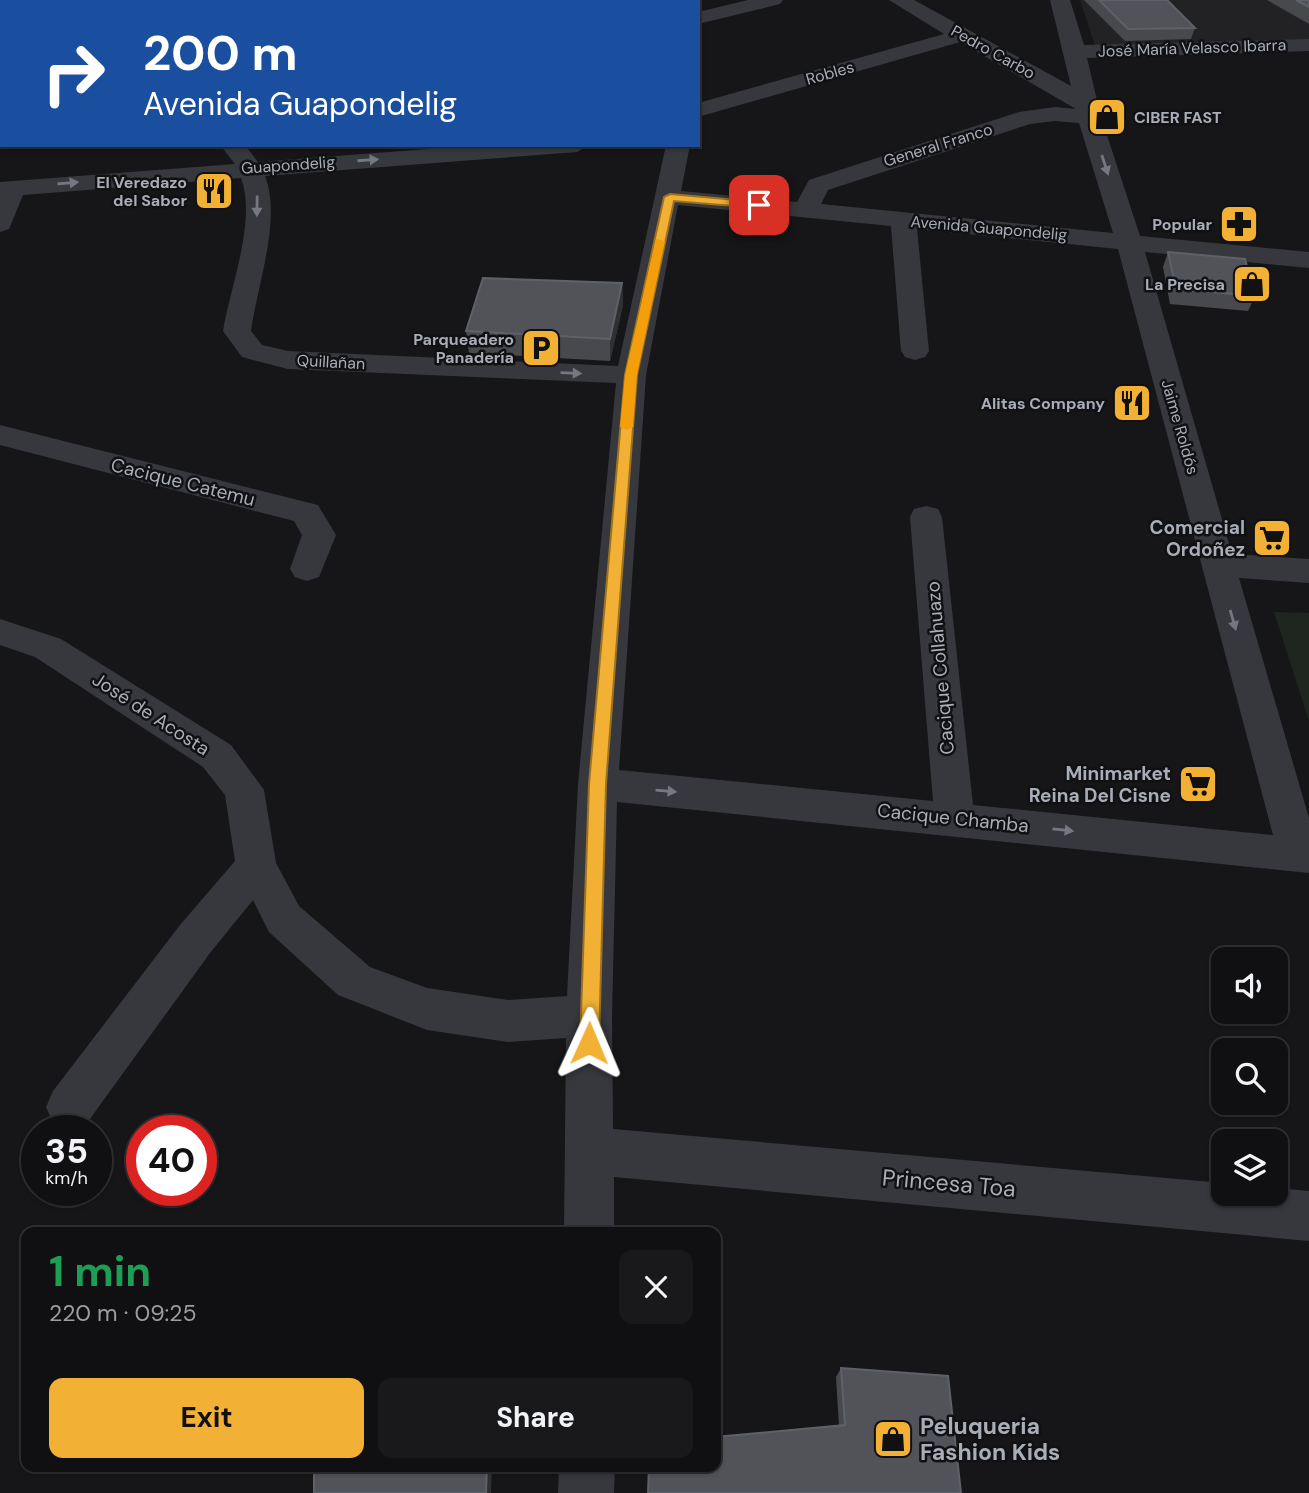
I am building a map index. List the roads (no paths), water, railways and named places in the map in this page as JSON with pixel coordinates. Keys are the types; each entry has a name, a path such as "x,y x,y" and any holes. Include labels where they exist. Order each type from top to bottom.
{"street":[{"path":"700,18 773,0"},
{"name":"Pedro Carbo","path":"900,0 1088,111"},
{"name":"Jaime Roldós","path":"1060,0 1088,111 1128,241 1218,565 1304,855"},
{"name":"Robles","path":"700,109 962,35"},
{"name":"José María Velasco Ibarra","path":"1075,52 1309,45"},
{"name":"General Franco","path":"805,210 818,185 857,171 1027,117 1088,111"},
{"name":"Quillañan","path":"234,147 251,168 258,196 256,231 240,301 237,331 252,351 288,360 631,375"},
{"name":"Guapondelig","path":"6,188 549,147"},
{"path":"589,1227 589,1016 598,784 631,375 670,197 678,147"},
{"path":"0,224 6,188"},
{"name":"Avenida Guapondelig","path":"670,197 1309,260"},
{"path":"903,220 915,351"},
{"name":"Cacique Catemu","path":"0,435 306,513 319,535 307,569"},
{"name":"Cacique Collahuazo","path":"926,517 954,818"},
{"path":"1218,565 1309,571"},
{"name":"José de Acosta","path":"0,632 48,648 217,756 244,790 256,865 284,919 354,981 426,1009 508,1021 589,1016"},
{"name":"Cacique Chamba","path":"598,784 1304,855"},
{"path":"71,1107 195,939 256,865"},
{"name":"Princesa Toa","path":"589,1151 1309,1216"},
{"path":"586,1493 587,1472"}],"place":[{"name":"CIBER FAST","path":"1107,117"},
{"name":"El Veredazo del Sabor","path":"214,191"},
{"name":"Popular","path":"1239,224"},
{"name":"La Precisa","path":"1252,284"},
{"name":"Parqueadero Panadería","path":"541,348"},
{"name":"Alitas Company","path":"1132,403"},
{"name":"Comercial Ordoñez","path":"1272,538"},
{"name":"Minimarket Reina Del Cisne","path":"1198,784"},
{"name":"Peluqueria Fashion Kids","path":"893,1439"}]}
